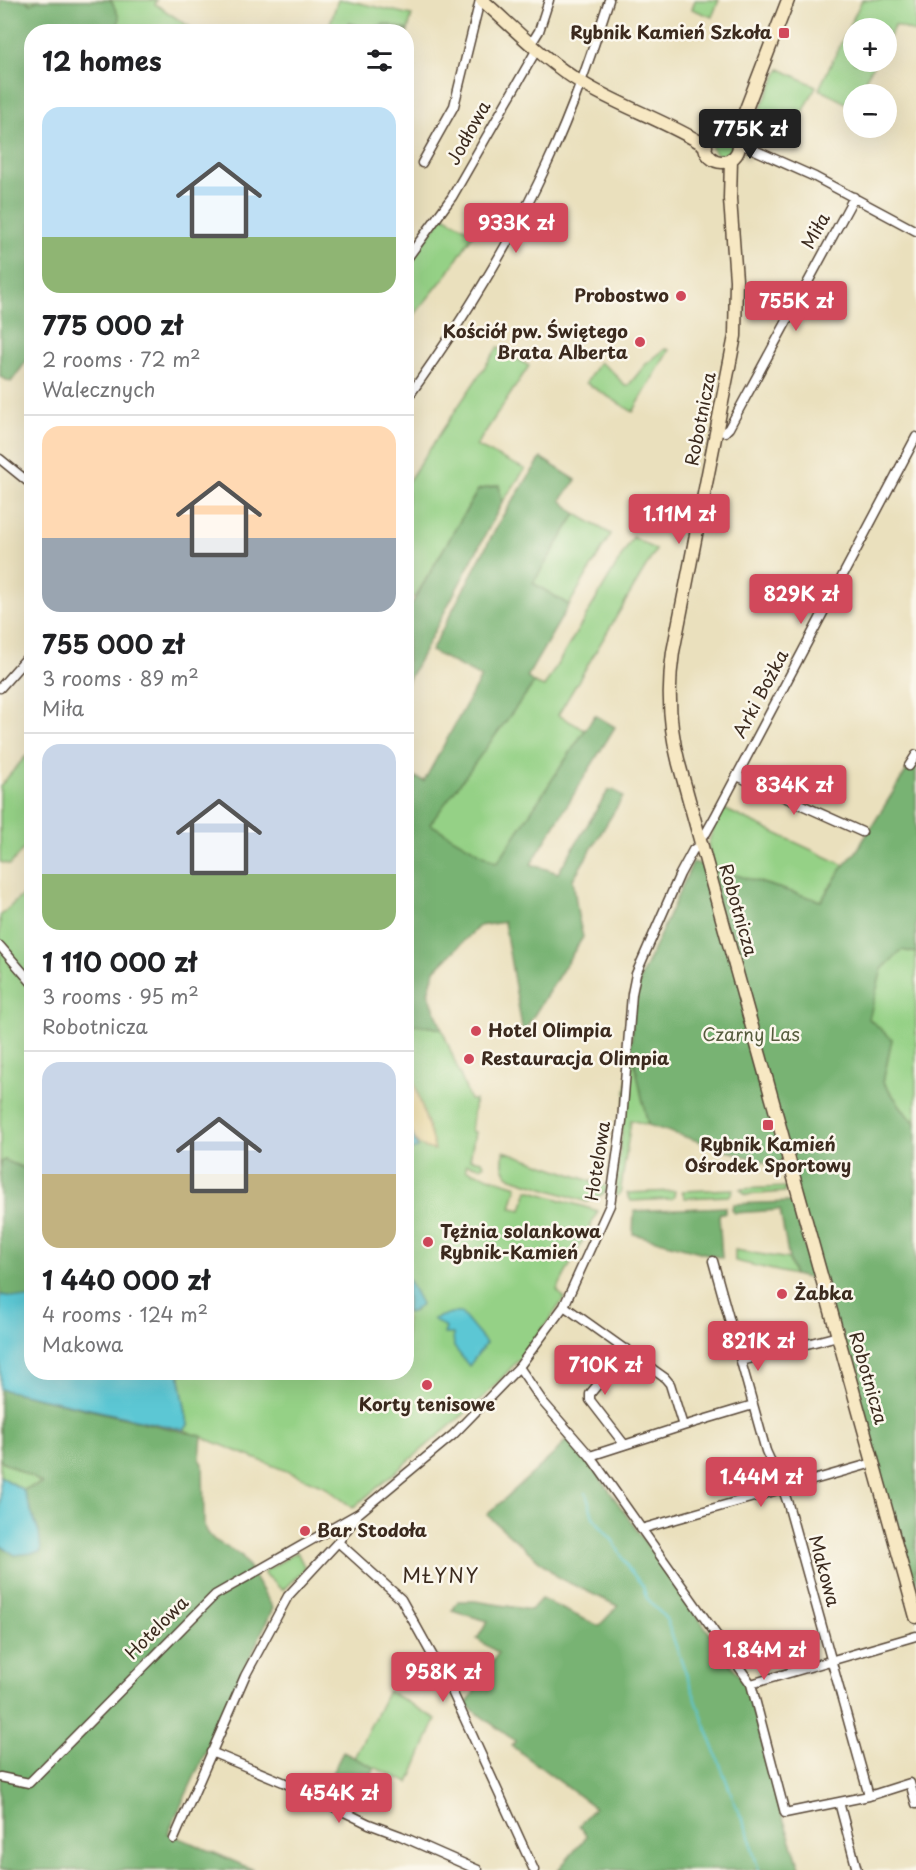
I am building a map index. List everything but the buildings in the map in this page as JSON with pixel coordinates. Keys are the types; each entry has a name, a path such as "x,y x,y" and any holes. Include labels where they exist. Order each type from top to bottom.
{"street":[{"path":"422,163 454,106 481,0 534,47 581,83 683,132 706,146 710,156 725,160 737,152 738,139 750,97 788,0"},
{"name":"Jodłowa","path":"414,249 452,197 534,47 549,0"},
{"path":"414,388 491,274 548,162 581,83 609,0"},
{"path":"683,132 710,133 725,128 750,97"},
{"path":"725,128 738,139 916,231"},
{"path":"706,146 710,133"},
{"name":"Robotnicza","path":"725,160 736,280 736,321 731,361 681,610 669,684 669,712 673,740 700,840 916,1617"},
{"name":"Miła","path":"717,431 725,432 729,428 854,197"},
{"name":"Arki Bożka","path":"700,840 707,831 916,437"},
{"path":"0,459 24,478"},
{"path":"0,688 24,661"},
{"path":"909,766 916,755"},
{"path":"736,776 862,832"},
{"name":"Hotelowa","path":"0,1777 29,1783 214,1595 359,1513 453,1435 519,1367 564,1306 610,1205 622,1121 632,994 636,974 680,874 700,840"},
{"path":"0,946 24,974"},
{"name":"Makowa","path":"713,1261 766,1451 783,1488 869,1796"},
{"path":"564,1306 660,1372 670,1384 683,1426"},
{"path":"741,1361 838,1336"},
{"path":"624,1444 590,1400 590,1394 627,1349"},
{"path":"519,1367 543,1402 590,1456 751,1684 785,1814 869,1796 913,1783 916,1804"},
{"path":"590,1456 753,1405"},
{"path":"642,1529 873,1462"},
{"name":"Hotelowa","path":"174,1839 245,1676 288,1596 338,1542 359,1513"},
{"path":"338,1542 401,1599 451,1689 534,1870"},
{"path":"751,1684 916,1636"},
{"path":"211,1752 283,1782 369,1824 478,1870"},
{"path":"839,1802 857,1870"}],"green space":[{"path":"0,0 25,0 31,4 38,0 111,0 119,17 118,24 24,24 24,364 11,382 0,377"},
{"path":"25,0 157,0 155,4 185,24 51,24 41,10"},
{"path":"338,0 412,15 410,24 330,24"},
{"path":"695,0 719,0 712,17 692,9"},
{"path":"862,0 916,0 916,33 897,26 897,18 853,18"},
{"path":"843,39 843,72 869,72 863,84 843,84 843,102 819,89"},
{"path":"780,69 816,86 791,137 755,119"},
{"path":"722,135 729,138 732,145 729,152 722,155 715,152 712,145 715,138"},
{"path":"444,216 474,233 448,273 414,315 414,254"},
{"path":"498,347 529,366 476,446 525,469 502,503 499,485 478,490 415,598 414,473"},
{"path":"665,349 669,350 633,412 586,383 599,362 613,372 625,386 628,386 645,365"},
{"path":"541,458 576,480 561,500 576,514 533,583 569,605 527,677 534,683 430,824 497,863 595,715 615,727 531,864 558,873 608,791 614,790 623,797 573,879 583,937 523,1033 504,922 479,926 435,970 428,992 442,1029 414,1024 414,781 415,777 424,781 481,677 431,651 502,517"},
{"path":"499,485 502,503 414,670 414,600 478,490"},
{"path":"576,514 611,534 569,605 533,583"},
{"path":"633,537 656,550 558,715 585,730 497,864 429,824 534,683 544,687"},
{"name":"Czarny Las","path":"916,755 916,953 902,950 882,969 869,1019 892,1039 883,1082 907,1115 916,1123 916,1604 785,1159 772,1165 648,1125 631,1046 634,1000 640,979 693,862 821,901 844,865 856,852"},
{"path":"24,758 24,848 10,865 0,862 0,786"},
{"path":"724,809 844,865 821,901 713,868 708,844 712,827"},
{"path":"24,894 24,1168 4,1160 0,1163 0,916"},
{"path":"902,950 916,953 916,1123 907,1115 883,1082 892,1039 864,1019 882,969"},
{"path":"414,1024 442,1029 470,1100 475,1100 471,1131 475,1132 470,1159 482,1161 484,1165 481,1167 466,1164 466,1170 517,1186 511,1208 522,1210 528,1190 598,1211 557,1290 564,1299 525,1353 483,1398 353,1508 324,1486 184,1430 188,1425 180,1380 414,1380"},
{"path":"631,1046 648,1125 631,1120 620,1194 617,1196 615,1195"},
{"path":"504,1151 608,1187 605,1193 587,1202 512,1178 503,1166"},
{"path":"4,1160 24,1168 24,1299 0,1295 0,1163"},
{"path":"787,1187 784,1192 746,1195 740,1189"},
{"path":"733,1189 728,1196 685,1198 682,1191"},
{"path":"675,1191 671,1199 631,1201 627,1193"},
{"path":"792,1202 813,1279 794,1275 780,1210 735,1213 732,1210 733,1204"},
{"path":"725,1207 725,1213 720,1213 719,1216 722,1258 633,1234 634,1211"},
{"path":"735,1250 789,1259 794,1275 735,1261"},
{"path":"0,1389 202,1436 200,1459 203,1464 204,1525 214,1540 242,1556 273,1608 168,1833 254,1870 0,1870 0,1545 15,1555 39,1532 23,1490 42,1483 0,1460"},
{"path":"568,1438 587,1459 746,1685 782,1815 801,1870 558,1870 587,1836 579,1826 594,1807 512,1746 515,1741 466,1705 498,1653 477,1639 488,1621 452,1611 458,1601 475,1601 531,1610 541,1599 599,1626 618,1606 559,1578 487,1515 555,1453"},
{"path":"0,1460 43,1483 23,1490 0,1476"},
{"path":"297,1552 305,1568 284,1589 281,1589 264,1574 265,1571"},
{"path":"388,1691 436,1719 409,1783 354,1758"},
{"path":"343,1752 375,1768 353,1809 320,1796"}],"sand":[{"path":"414,1081 435,1150 421,1146 414,1139"}],"water":[{"path":"414,1290 421,1304 414,1311"},
{"path":"0,1295 24,1298 24,1380 180,1380 188,1425 184,1430 0,1389"},
{"path":"451,1313 461,1313 486,1343 469,1366 454,1347 453,1334 444,1334 446,1328 433,1319"},
{"path":"0,1476 23,1490 39,1532 41,1552 15,1555 0,1545"}],"waterway":[{"path":"586,1493 593,1517 613,1541 629,1569 643,1586 646,1597 666,1619 736,1806 750,1836 759,1870"}],"place":[{"name":"Rybnik Kamień Szkoła","path":"784,33"},
{"name":"Probostwo","path":"681,296"},
{"name":"Kościół pw. Świętego Brata Alberta","path":"640,342"},
{"name":"Hotel Olimpia","path":"476,1031"},
{"name":"Restauracja Olimpia","path":"469,1059"},
{"name":"Rybnik Kamień Ośrodek Sportowy","path":"768,1125"},
{"name":"Tężnia solankowa Rybnik-Kamień","path":"428,1242"},
{"name":"Żabka","path":"782,1294"},
{"name":"Korty tenisowe","path":"427,1385"},
{"name":"Bar Stodoła","path":"305,1531"}],"district":[{"name":"MŁYNY","path":"441,1576"}]}
